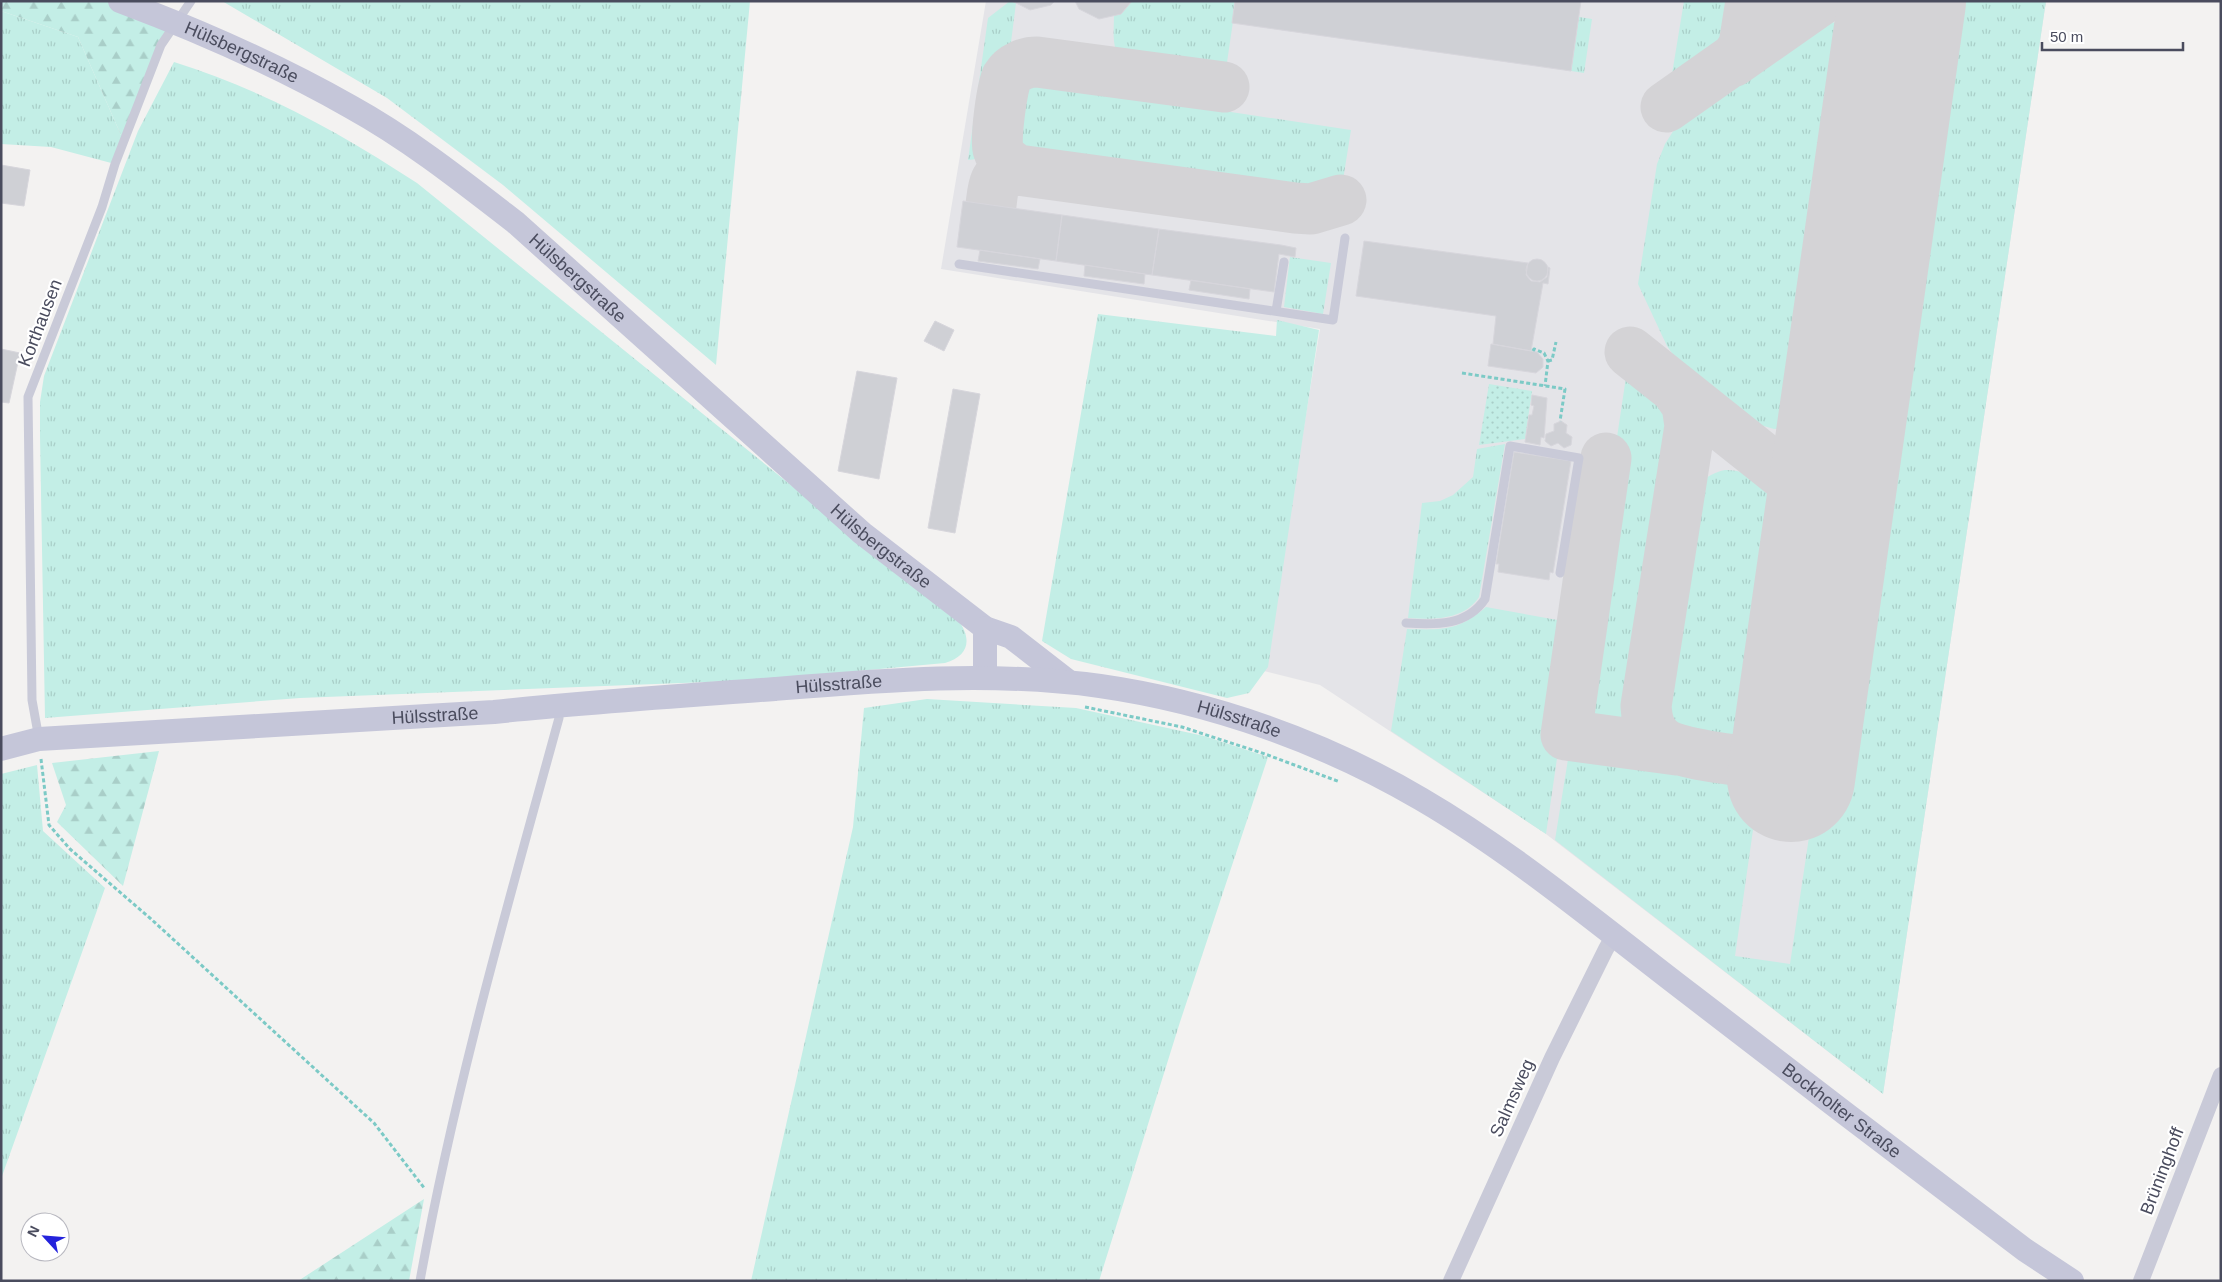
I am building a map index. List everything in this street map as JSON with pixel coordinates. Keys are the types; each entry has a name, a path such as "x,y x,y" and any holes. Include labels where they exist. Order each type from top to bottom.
{"street":[{"name":"Hülsbergstraße","path":"120,1 178,23 280,69 352,108 461,180 515,222 862,533 984,628 1011,637 1069,682"},
{"path":"984,628 985,677"},
{"name":"Hülsstraße","path":"1,750 39,739 494,712 560,705 912,678 985,677 1069,682 1140,693 1193,705 1272,730 1351,761 1422,799 1487,841 1614,935"},
{"name":"Salmsweg","path":"1451,1281 1552,1058 1614,935"},
{"name":"Bockholter Straße","path":"1614,935 2025,1250 2072,1281"},
{"name":"Brüninghoff","path":"2141,1281 2221,1075"}],"lane":[{"name":"Korthausen","path":"39,739 32,700 28,397 99,215 115,164 161,45 178,23 191,1"},
{"path":"959,264 1333,320 1345,238"},
{"path":"1276,311 1284,262"},
{"path":"1406,623 1450,623 1466,616 1486,599 1510,446 1579,458 1560,573"},
{"path":"420,1281 434,1202 493,958 559,718 560,705"}],"path":[{"path":"1548,362 1552,360 1556,342"},
{"path":"1533,351 1534,349 1541,352 1548,362 1545,386"},
{"path":"1462,373 1564,389 1560,421"},
{"path":"1078,706 1182,727 1265,754 1342,783"},
{"path":"39,739 49,825 70,849 151,919 374,1123 434,1202"}],"shaded area":[{"path":"986,1 2046,1 1883,1094 1546,834 1320,685 1264,671 1320,329 941,269"}],"green space":[{"path":"1,1 120,1 178,23 161,45 124,142 78,37 1,11"},
{"path":"222,1 750,1 716,365 503,185 387,98"},
{"path":"1010,1 1016,3 1009,58 1002,63 993,84 986,148 979,157 968,160 988,18"},
{"path":"1132,1 1236,1 1225,76 1127,64 1115,48 1114,15 1121,14"},
{"path":"1684,1 1740,1 1732,46 1724,55 1677,87 1673,86 1671,80"},
{"path":"1934,1 2046,1 1883,1094 1555,840 1569,753 1574,748 1761,774 1735,956 1790,964"},
{"path":"1,11 78,37 124,142 115,164 51,147 1,144"},
{"path":"1579,17 1592,19 1584,73 1571,71"},
{"path":"1820,21 1836,23 1850,28 1866,43 1869,51 1817,399 1808,415 1793,426 1774,429 1757,424 1674,356 1667,346 1638,284 1657,164 1665,144 1686,111 1701,96 1799,27"},
{"path":"174,62 239,86 300,114 388,164 417,183 958,620 966,634 967,641 963,652 953,660 945,663 759,680 300,698 45,718 40,436 40,402 44,376 138,131"},
{"path":"1029,74 1222,98 1224,107 1231,112 1351,130 1343,180 1315,191 1301,192 1025,153 1017,147 1013,140 1009,122 1017,85"},
{"path":"1290,257 1331,263 1323,314 1284,307"},
{"path":"1098,314 1276,336 1277,320 1319,330 1268,667 1249,693 1227,698 1071,659 1042,641"},
{"path":"1626,377 1664,407 1670,414 1677,431 1633,723 1624,731 1611,732 1583,727 1579,725 1575,718"},
{"path":"1489,384 1532,391 1525,439 1479,445"},
{"path":"1505,444 1479,597 1473,605 1465,610 1447,617 1428,619 1408,618 1422,503 1440,501 1453,495 1473,477 1477,449"},
{"path":"1725,470 1745,473 1761,481 1785,502 1795,518 1797,526 1771,712 1766,723 1756,736 1736,746 1692,741 1675,733 1663,720 1658,693 1687,507 1693,493 1701,482"},
{"path":"1486,607 1574,623 1575,635 1546,834 1391,731 1407,629 1440,629 1458,625 1467,621"},
{"path":"927,699 1076,708 1204,736 1268,757 1180,1022 1099,1281 751,1281 853,827 864,708"},
{"path":"159,751 123,886 57,822 66,805 52,763"},
{"path":"37,765 43,831 105,888 1,1179 1,774"},
{"path":"424,1199 409,1281 298,1281"}],"building":[{"path":"1012,1 1055,1 1051,5 1030,10"},
{"path":"1075,1 1132,1 1121,14 1099,19 1079,9"},
{"path":"1235,1 1581,1 1571,71 1232,23"},
{"path":"1,165 30,170 24,206 1,203"},
{"path":"963,201 1062,215 1056,261 957,247"},
{"path":"1062,215 1159,229 1152,275 1056,261"},
{"path":"1159,229 1296,248 1295,257 1279,254 1274,292 1152,275"},
{"path":"1364,241 1528,263 1526,275 1531,281 1540,282 1547,277 1548,267 1550,268 1548,284 1543,283 1531,351 1493,344 1496,316 1356,296"},
{"path":"980,250 1040,259 1038,269 978,261"},
{"path":"1537,259 1545,262 1548,270 1545,278 1537,281 1529,278 1526,270 1529,262"},
{"path":"1085,265 1145,274 1144,284 1084,276"},
{"path":"1191,280 1250,289 1249,299 1189,290"},
{"path":"935,321 954,330 944,351 924,341"},
{"path":"1491,344 1537,352 1543,359 1543,367 1536,373 1488,366"},
{"path":"1,349 20,353 9,403 1,402"},
{"path":"857,371 897,378 879,479 838,471"},
{"path":"953,389 980,394 955,533 928,528"},
{"path":"1532,395 1547,398 1544,438 1541,437 1540,445 1525,442 1529,415 1532,415 1534,406 1531,405"},
{"path":"1561,421 1567,425 1566,433 1572,437 1571,445 1564,448 1558,443 1551,446 1545,441 1546,434 1554,431 1554,424"},
{"path":"1514,452 1571,461 1553,573 1550,572 1549,580 1498,572 1499,564 1496,564"}],"taxiway":[{"path":"1666,107 1737,57 1744,45 1751,1"},
{"path":"1732,62 1819,1"},
{"path":"1887,1 1894,13 1897,39"},
{"path":"1016,169 1005,161 999,153 997,144 998,125 1007,77 1013,70 1024,64 1037,62 1224,87"},
{"path":"991,205 993,188 997,179 1010,169 1295,208 1311,209 1341,200"},
{"path":"1630,352 1812,497 1822,515 1826,535"},
{"path":"1676,389 1687,405 1690,426 1646,706 1650,727 1655,736 1670,747 1723,758 1757,761 1776,755 1786,747 1793,736 1801,710"},
{"path":"1772,465 1799,470 1816,466 1830,454 1835,445 1842,422"},
{"path":"1606,458 1566,735 1677,750"}],"runway":[{"path":"1791,778 1902,1"}]}
